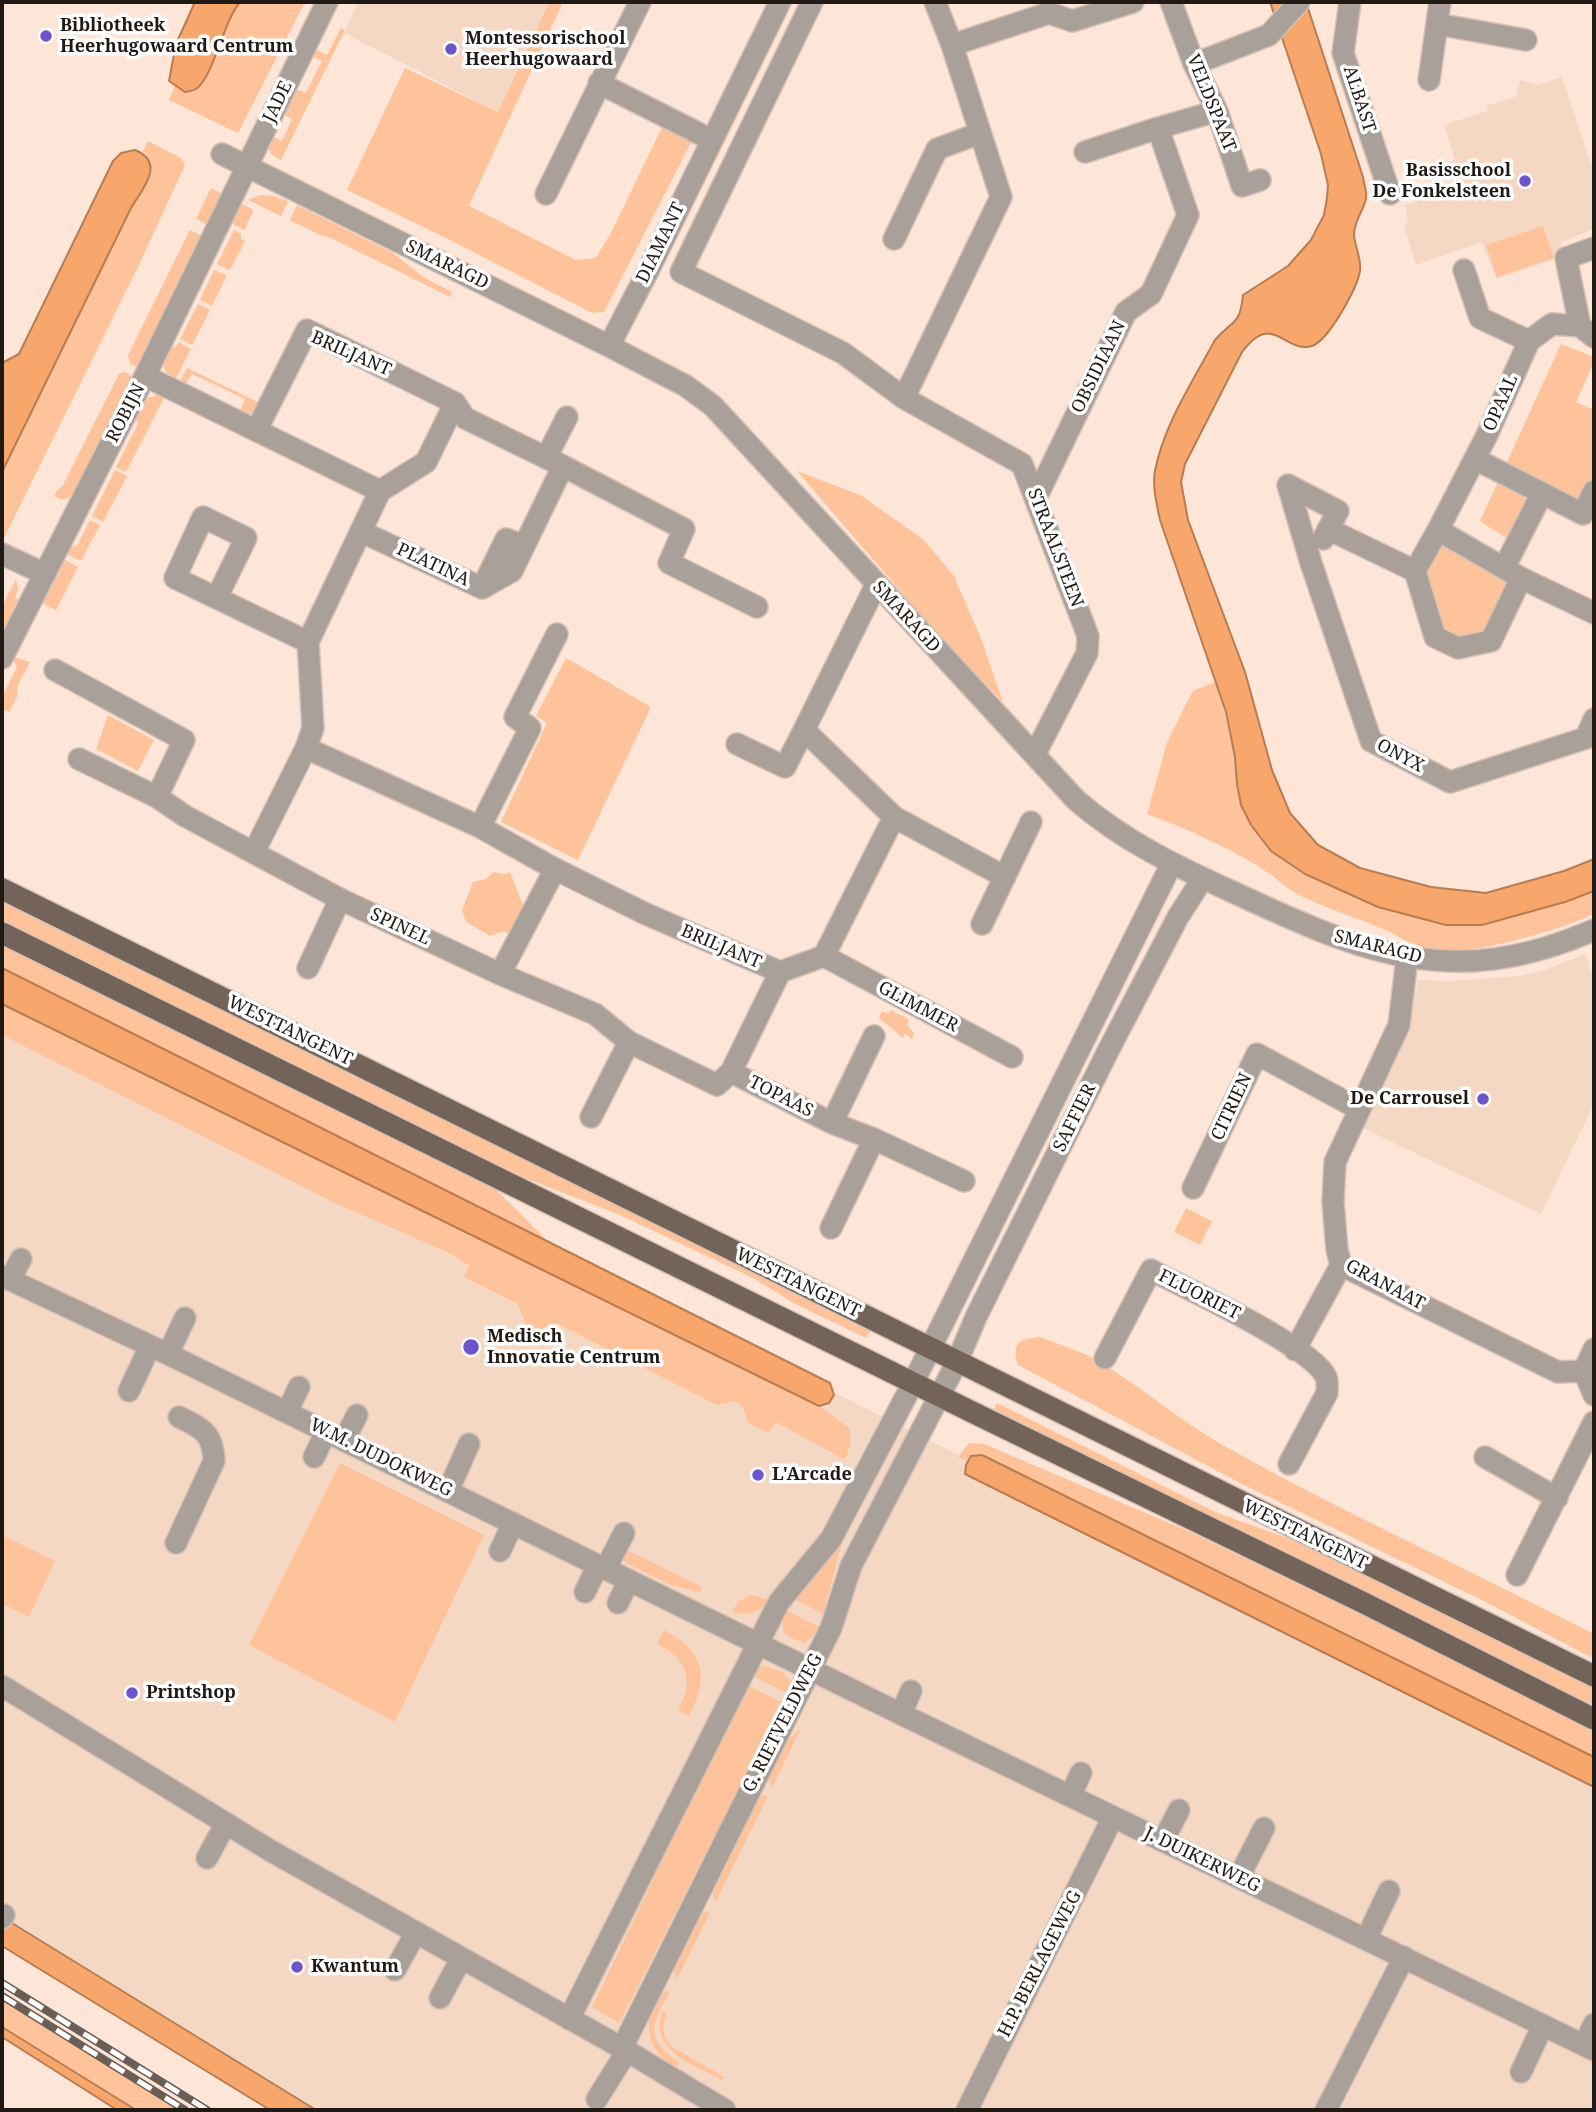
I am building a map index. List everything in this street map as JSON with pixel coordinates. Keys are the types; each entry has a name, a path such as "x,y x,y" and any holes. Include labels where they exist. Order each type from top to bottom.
{"main road":[{"name":"WESTTANGENT","path":"2,889 1594,1676"},
{"name":"WESTTANGENT","path":"2,933 1364,1603 1594,1719"}],"street":[{"name":"JADE","path":"247,165 327,2"},
{"path":"546,194 640,2"},
{"name":"DIAMANT","path":"609,346 780,2"},
{"path":"681,272 813,2"},
{"path":"904,398 1001,197 952,45 934,2"},
{"path":"952,45 1049,13 1072,21 1133,2"},
{"name":"VELDSPAAT","path":"1171,2 1194,64 1217,111 1242,186 1260,180"},
{"path":"1194,64 1269,35 1299,2"},
{"name":"ALBAST","path":"1350,2 1343,53 1390,194"},
{"path":"1429,80 1440,2"},
{"path":"1437,24 1526,40"},
{"path":"599,83 712,140"},
{"path":"1086,152 1217,111"},
{"name":"OBSIDIAAN","path":"1036,498 1126,312 1152,294 1188,215 1158,128"},
{"path":"894,239 937,149 980,133"},
{"name":"SMARAGD","path":"222,154 609,346 686,386 713,406 1076,800 1098,819 1137,844 1318,931 1407,958 1451,961 1518,956 1594,930"},
{"name":"ROBIJN","path":"2,658 145,376 247,165"},
{"path":"1464,270 1480,318 1529,341 1552,324 1587,332 1566,258 1594,248"},
{"name":"STRAALSTEEN","path":"649,269 681,272 843,353 904,398 1022,464 1088,636 1087,653 1035,754"},
{"name":"BRILJANT","path":"257,429 307,330 455,402 464,418 684,529 669,563 757,607"},
{"name":"OPAAL","path":"1438,530 1475,459 1529,341"},
{"path":"145,376 380,491"},
{"path":"254,852 306,748 313,728 308,642 380,491 426,462 455,402"},
{"name":"PLATINA","path":"362,532 482,588 512,571 555,462 567,417"},
{"path":"1475,459 1583,514 1594,491"},
{"name":"ONYX","path":"1328,529 1338,510 1288,485 1311,563 1371,741 1450,782 1586,738 1594,719"},
{"path":"1542,493 1512,573 1491,641 1458,648 1435,637 1415,571 1438,530 1512,573 1594,613"},
{"path":"1311,563 1328,529 1415,571"},
{"path":"2,554 44,574"},
{"path":"737,744 785,766 876,585"},
{"path":"217,597 308,642"},
{"path":"480,827 530,728 514,718 557,634"},
{"path":"55,670 184,740 157,797"},
{"path":"804,730 894,817 1005,877"},
{"name":"BRILJANT","path":"306,748 480,827 555,869 646,914 780,972 824,956"},
{"name":"SPINEL","path":"79,759 157,797 185,816 340,899 500,974 595,1014 629,1042 717,1085 731,1072"},
{"path":"824,956 894,817"},
{"path":"982,924 1031,822"},
{"name":"SAFFIER","path":"913,1383 1172,863"},
{"path":"500,974 555,869"},
{"name":"SAFFIER","path":"939,1396 957,1362 975,1317 1108,1051 1178,917 1203,878"},
{"path":"307,968 340,899"},
{"name":"GLIMMER","path":"824,956 1012,1058"},
{"name":"GRANAAT","path":"1407,958 1399,1025 1335,1162 1332,1179 1337,1250 1341,1265 1558,1372 1584,1371"},
{"path":"731,1072 780,972"},
{"name":"TOPAAS","path":"832,1123 874,1036"},
{"path":"591,1117 629,1042"},
{"name":"CITRIEN","path":"1193,1188 1257,1055 1359,1109"},
{"name":"TOPAAS","path":"731,1072 832,1123 874,1139 964,1181"},
{"path":"831,1228 874,1139"},
{"path":"6,1278 21,1259"},
{"path":"1295,1350 1341,1265"},
{"name":"FLUORIET","path":"1105,1358 1152,1270 1280,1337 1323,1372 1328,1385 1327,1393 1289,1464"},
{"name":"W.M. DUDOKWEG","path":"6,1278 811,1668"},
{"path":"129,1391 185,1318"},
{"path":"1594,1349 1584,1371 1594,1395"},
{"path":"569,2019 779,1602 831,1539 913,1383"},
{"path":"287,1412 299,1387"},
{"name":"G. RIETVELDWEG","path":"597,2099 624,2050 811,1668 835,1617 851,1566 939,1396"},
{"path":"314,1457 357,1415"},
{"path":"176,1544 214,1461 214,1448 209,1437 201,1428 179,1417"},
{"path":"1517,1575 1594,1426"},
{"path":"448,1491 469,1444"},
{"path":"1485,1457 1557,1498"},
{"path":"500,1551 513,1523"},
{"path":"585,1592 624,1533"},
{"path":"618,1603 629,1580"},
{"name":"J. DUIKERWEG","path":"811,1668 1589,2048"},
{"path":"2,1686 226,1823 415,1934 624,2050 725,2110"},
{"path":"901,1714 911,1691"},
{"path":"1070,1796 1081,1773"},
{"path":"1163,1841 1179,1810"},
{"name":"H.P. BERLAGEWEG","path":"967,2110 1114,1817"},
{"path":"207,1858 226,1823"},
{"path":"1239,1877 1264,1828"},
{"path":"1367,1938 1389,1891"},
{"path":"395,1970 415,1934"},
{"path":"1326,2110 1404,1957"},
{"path":"440,1998 461,1959"},
{"path":"1589,2048 1594,2024"},
{"path":"1521,2072 1543,2025"}],"shaded area":[{"path":"195,2 240,2 228,22 208,74 195,90 185,92 169,81 176,44"},
{"path":"240,2 305,2 238,133 169,100 175,86 185,92 207,74 231,12"},
{"name":"Montessorischool Heerhugowaard","path":"358,2 549,2 498,112 344,33"},
{"path":"549,2 563,2 469,206 576,260 596,258 612,231 664,123 693,139 604,312 592,313 347,190 405,68 498,112"},
{"path":"1270,2 1306,2 1363,177 1366,198 1354,234 1360,271 1341,313 1319,342 1302,347 1278,336 1262,334 1242,352 1185,464 1181,482 1188,520 1245,672 1272,770 1290,813 1318,845 1360,868 1431,887 1486,893 1564,871 1594,859 1594,891 1565,902 1482,925 1446,925 1378,907 1305,874 1271,851 1251,825 1241,805 1226,712 1160,520 1154,477 1165,436 1180,403 1215,340 1238,317 1243,295 1288,266 1311,240 1324,215 1328,185 1321,154"},
{"path":"341,28 345,30 281,160 271,154 269,149 274,137 282,141 292,119 281,113 293,88 306,93 322,61 308,54 311,47 327,55"},
{"name":"Basisschool De Fonkelsteen","path":"1562,77 1594,174 1594,229 1561,242 1565,253 1556,259 1496,279 1482,242 1416,265 1404,226 1408,224 1405,205 1457,188 1449,163 1455,160 1444,125 1487,111 1486,106 1517,96 1520,80 1538,85"},
{"path":"148,141 181,158 185,165 138,267 4,538 2,472 131,208 150,176 145,154 142,153"},
{"path":"135,150 149,162 151,169 146,184 131,208 2,472 2,363 19,354 113,161 121,153"},
{"path":"211,188 223,194 208,225 196,219"},
{"path":"260,195 288,201 281,216 248,200"},
{"path":"242,204 253,212 244,230 233,224 231,218"},
{"path":"297,205 393,253 423,277 452,292 450,297 290,220"},
{"path":"1543,226 1554,258 1497,277 1486,245"},
{"path":"190,230 202,236 137,367 130,364 128,355"},
{"path":"234,230 241,234 241,239 245,241 230,270 217,264"},
{"path":"214,270 227,275 212,306 200,300"},
{"path":"198,304 210,310 192,345 180,339"},
{"path":"179,342 191,349 175,380 165,371 162,359 171,346 175,348"},
{"path":"1561,344 1594,357 1576,402 1594,410 1594,491 1583,514 1553,499 1516,570 1516,544 1480,521"},
{"path":"187,368 260,403 253,413 246,415 239,412 245,399 192,374 185,386 179,383"},
{"path":"125,372 132,376 72,496 62,500 54,496 62,487 119,374"},
{"path":"157,395 165,396 126,472 116,467 138,424 134,413 142,400"},
{"path":"115,470 127,476 103,522 92,516"},
{"path":"797,471 860,495 923,539 954,576 982,641 1003,702 933,629"},
{"path":"90,520 100,525 81,561 64,553 67,547 77,546"},
{"path":"1441,538 1502,577 1509,591 1484,635 1444,639 1425,575"},
{"path":"61,558 78,567 56,610 39,602"},
{"path":"16,579 18,589 15,598 20,601 2,639 2,607"},
{"path":"11,656 30,662 17,687 17,697 9,712 2,709 2,697 17,667"},
{"path":"566,658 651,707 578,860 501,822 547,723 536,716"},
{"path":"1217,681 1235,757 1241,805 1251,825 1482,925 1565,902 1594,891 1594,914 1559,928 1492,946 1451,951 1427,950 1381,928 1307,899 1231,851 1147,814 1167,743 1184,708 1193,691"},
{"path":"108,715 154,740 138,771 96,749"},
{"path":"493,872 510,872 522,903 527,906 512,936 504,931 490,936 466,922 462,910 473,882 486,879"},
{"path":"2,902 870,1331 866,1338 795,1304 753,1278 620,1215 525,1178 2,920"},
{"path":"2,945 494,1188 550,1243 2,968"},
{"path":"1586,954 1594,983 1594,1104 1541,1214 1363,1128 1410,1018 1418,980 1452,981 1520,976"},
{"path":"2,968 830,1383 834,1395 829,1403 819,1406 2,1004"},
{"path":"2,973 1594,1775 1594,2110 300,2110 2,1926"},
{"path":"2,1004 819,1406 849,1428 851,1443 845,1460 776,1422 768,1433 748,1423 743,1407 734,1401 717,1405 558,1324 529,1332 518,1304 464,1277 469,1265 445,1251 339,1205 2,1035"},
{"path":"891,1010 909,1020 907,1025 914,1033 912,1039 905,1034 903,1038 879,1018 882,1011 888,1014"},
{"path":"1186,1208 1212,1221 1200,1245 1174,1232"},
{"path":"1040,1337 1096,1360 1210,1438 1271,1472 1594,1634 1594,1659 1486,1602 1240,1483 1018,1365 1018,1344"},
{"path":"997,1403 1215,1512 1290,1539 1594,1688 1594,1709 993,1410"},
{"path":"969,1443 984,1444 1188,1531 1488,1676 1594,1730 1594,1757 983,1456 971,1456 968,1462 958,1457"},
{"path":"982,1455 1594,1757 1594,1787 965,1474 971,1456"},
{"path":"340,1463 484,1535 395,1722 249,1645"},
{"path":"2,1535 55,1561 29,1617 2,1604"},
{"path":"843,1539 823,1614 793,1598"},
{"path":"625,1549 702,1587 700,1592 668,1584 626,1563 623,1559"},
{"path":"750,1595 770,1601 752,1613 732,1611 738,1602"},
{"path":"788,1611 821,1628 805,1643 791,1638 783,1632 783,1619"},
{"path":"664,1630 688,1647 699,1666 700,1689 689,1716 678,1710 686,1689 685,1671 675,1656 657,1644"},
{"path":"764,1666 783,1672 792,1684 791,1695 751,1675 757,1668"},
{"path":"747,1685 783,1703 619,2023 592,2007"},
{"path":"802,1726 772,1788 768,1779 786,1743"},
{"path":"768,1796 716,1901 713,1898 713,1890 758,1798"},
{"path":"710,1913 677,1979 672,1969 699,1915"},
{"path":"2,1917 316,2110 270,2110 2,1946"},
{"path":"666,1991 670,1992 658,2013 654,2030 661,2046 680,2063 676,2068 656,2050 650,2034 653,2008"},
{"path":"2,1993 190,2110 136,2110 16,2036 2,2027"},
{"path":"663,2011 667,2014 664,2022 665,2035 671,2046 724,2077 722,2080 687,2062 667,2046 660,2025"},
{"path":"2,2027 136,2110 117,2110 2,2037"}],"railway":[{"path":"2,1983 207,2110"},
{"path":"2,1996 185,2110"}],"place":[{"name":"Bibliotheek Heerhugowaard Centrum","path":"46,36"},
{"name":"Montessorischool Heerhugowaard","path":"451,49"},
{"name":"Basisschool De Fonkelsteen","path":"1525,181"},
{"name":"De Carrousel","path":"1483,1099"},
{"name":"Medisch Innovatie Centrum","path":"471,1347"},
{"name":"L'Arcade","path":"758,1475"},
{"name":"Printshop","path":"132,1693"},
{"name":"Kwantum","path":"297,1967"}]}
